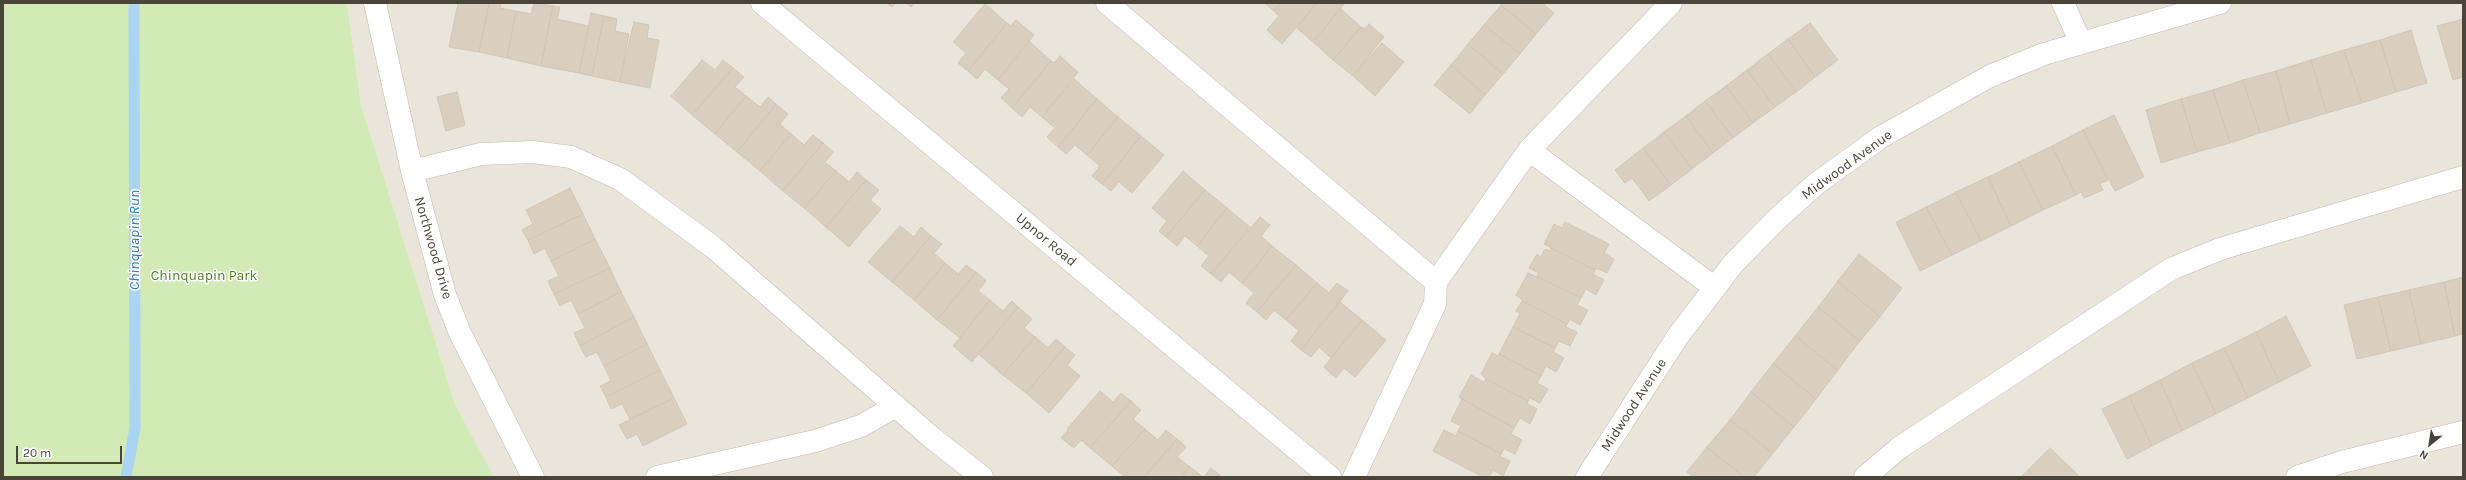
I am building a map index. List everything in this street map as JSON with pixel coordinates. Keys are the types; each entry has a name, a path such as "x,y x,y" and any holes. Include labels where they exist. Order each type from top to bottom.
{"street":[{"name":"Northwood Drive","path":"375,3 412,171 445,295 460,333 533,477"},
{"name":"Upnor Road","path":"762,3 1330,477"},
{"path":"1107,3 1436,282"},
{"path":"1354,477 1435,304 1436,282 1529,150 1671,3"},
{"path":"2063,3 2080,43"},
{"name":"Midwood Avenue","path":"1587,477 1678,336 1715,288 1734,264 1777,219 1816,184 1880,137 1990,76 2044,54 2220,3"},
{"path":"1529,150 1715,288"},
{"path":"412,171 481,154 533,152 571,157 620,180 713,247 896,406 982,477"},
{"path":"1865,477 1899,448 2171,269 2220,249 2463,176"},
{"path":"657,477 815,441 861,426 896,406"},
{"path":"2297,477 2342,462 2463,432"}],"shaded area":[{"path":"347,3 2463,3 2463,477 494,477 455,404 361,105"}],"green space":[{"name":"Chinquapin Park","path":"3,3 347,3 361,105 455,404 494,477 3,477"}],"building":[{"path":"458,3 489,3 479,52 449,47"},
{"path":"489,3 501,3 500,8 516,11 507,58 479,52"},
{"path":"534,3 553,6 541,66 507,58 516,11 531,14"},
{"path":"887,3 896,3 892,7"},
{"path":"906,3 914,3 911,7"},
{"path":"1265,3 1280,3 1274,11"},
{"path":"1280,3 1317,3 1282,44 1267,30 1279,16 1274,11"},
{"path":"1317,3 1344,4 1313,42 1297,28"},
{"path":"1503,3 1542,3 1554,13 1536,34 1501,5"},
{"path":"985,4 1007,23 968,71 958,63 966,53 953,42"},
{"path":"1501,5 1536,34 1520,54 1484,25"},
{"path":"553,6 560,7 557,19 589,26 579,73 541,66"},
{"path":"1341,9 1361,27 1333,60 1313,42"},
{"path":"591,13 604,16 592,76 579,73"},
{"path":"604,16 617,19 615,31 629,34 620,82 592,76"},
{"path":"2463,19 2463,77 2453,80 2437,26"},
{"path":"1016,20 1034,35 998,80 985,69 977,79 968,71 1007,23 1011,26"},
{"path":"634,22 649,25 647,38 659,40 650,88 620,82"},
{"path":"1810,23 1838,60 1815,77 1788,39"},
{"path":"1369,24 1384,37 1353,76 1333,60 1361,27 1365,29"},
{"path":"1484,25 1520,54 1503,74 1468,44"},
{"path":"2411,30 2427,83 2396,92 2380,40"},
{"path":"1788,39 1815,77 1796,92 1768,54"},
{"path":"2380,40 2396,92 2362,103 2344,50"},
{"path":"1029,41 1051,61 1012,108 1001,98 1009,89 998,80"},
{"path":"1382,43 1404,62 1375,96 1353,76"},
{"path":"1468,44 1503,74 1485,95 1451,65"},
{"path":"2344,50 2362,103 2327,113 2311,60"},
{"path":"1768,54 1796,92 1775,107 1747,70"},
{"path":"1060,56 1078,72 1042,117 1030,107 1022,117 1012,108 1051,61 1054,63"},
{"path":"702,60 715,70 723,60 733,68 692,115 671,96"},
{"path":"2311,60 2327,113 2290,124 2276,71"},
{"path":"1451,65 1485,95 1470,114 1434,85"},
{"path":"733,68 744,77 735,87 746,96 715,134 692,115"},
{"path":"1747,70 1775,107 1753,123 1726,86"},
{"path":"2276,71 2290,124 2260,133 2243,80"},
{"path":"1074,79 1097,99 1058,147 1047,137 1055,128 1042,117"},
{"path":"2243,80 2260,133 2230,143 2213,90"},
{"path":"1726,86 1753,123 1733,138 1705,101"},
{"path":"2213,90 2230,143 2197,152 2181,99"},
{"path":"457,92 465,125 446,131 437,97"},
{"path":"746,96 760,107 768,97 776,104 737,152 715,134"},
{"path":"1097,99 1118,117 1087,155 1075,145 1066,154 1058,147"},
{"path":"2181,99 2197,152 2161,163 2146,110"},
{"path":"1705,101 1733,138 1713,153 1686,116"},
{"path":"776,104 788,114 780,124 791,134 760,171 737,152"},
{"path":"2114,115 2144,177 2115,191 2083,130"},
{"path":"1686,116 1713,153 1692,169 1664,132"},
{"path":"1118,117 1141,136 1102,184 1092,176 1100,166 1087,155"},
{"path":"2083,130 2108,180 2100,184 2103,190 2084,198 2081,192 2076,195 2052,146"},
{"path":"1664,132 1692,169 1671,185 1643,148"},
{"path":"791,134 804,145 813,135 823,143 783,191 760,171"},
{"path":"1141,136 1164,155 1132,193 1119,182 1111,191 1102,184"},
{"path":"823,143 833,152 825,162 836,171 804,208 783,191"},
{"path":"2052,146 2076,195 2043,210 2019,162"},
{"path":"1643,148 1671,185 1649,201 1632,178 1625,183 1615,170"},
{"path":"2019,162 2043,210 2011,226 1988,177"},
{"path":"836,171 849,182 857,172 866,180 826,227 804,208"},
{"path":"1183,171 1205,190 1166,237 1159,231 1167,221 1152,208"},
{"path":"1988,177 2011,226 1981,241 1956,192"},
{"path":"866,180 879,190 870,200 881,209 849,247 826,227"},
{"path":"570,188 583,214 528,240 522,230 533,224 526,210"},
{"path":"1205,190 1227,208 1197,246 1185,236 1177,246 1166,237"},
{"path":"1956,192 1981,241 1952,255 1926,207"},
{"path":"1926,207 1952,255 1920,271 1896,222"},
{"path":"1227,208 1250,227 1211,274 1201,266 1209,256 1197,246"},
{"path":"583,214 595,239 551,261 545,248 534,254 528,240"},
{"path":"1260,217 1270,225 1261,236 1272,246 1242,283 1229,272 1221,282 1211,274"},
{"path":"1565,222 1609,244 1604,253 1614,259 1607,273 1596,268 1595,270 1544,244 1554,224 1562,228"},
{"path":"900,226 914,237 921,227 931,236 892,282 868,262"},
{"path":"931,236 942,244 934,253 945,263 914,300 892,282"},
{"path":"595,239 610,268 554,294 548,281 559,276 551,261"},
{"path":"1272,246 1296,265 1257,312 1246,303 1254,293 1242,283"},
{"path":"1551,248 1595,270 1593,274 1604,280 1596,295 1586,289 1581,298 1537,276 1539,273 1529,268 1537,254 1541,257 1545,249 1550,251"},
{"path":"1859,254 1902,288 1880,317 1838,281"},
{"path":"945,263 958,274 966,265 976,272 937,320 914,300"},
{"path":"1296,265 1317,283 1286,320 1274,310 1266,320 1257,312"},
{"path":"610,268 621,292 578,314 571,300 560,306 554,294"},
{"path":"976,272 986,281 978,291 990,300 960,338 937,320"},
{"path":"1528,273 1581,298 1577,305 1588,310 1580,325 1570,319 1567,324 1525,302 1516,295"},
{"path":"2463,277 2463,334 2455,336 2444,282"},
{"path":"1838,281 1880,317 1860,341 1818,307"},
{"path":"2444,282 2455,336 2421,344 2409,290"},
{"path":"1317,283 1329,293 1337,283 1348,291 1301,350 1291,341 1299,331 1286,320"},
{"path":"2409,290 2421,344 2391,351 2378,297"},
{"path":"621,292 634,317 580,346 574,333 585,328 578,314"},
{"path":"2378,297 2391,351 2357,359 2344,305"},
{"path":"990,300 1003,311 1012,301 1018,307 972,362 953,346"},
{"path":"1522,301 1567,324 1566,327 1577,332 1570,346 1559,341 1555,348 1513,327 1520,313 1516,311"},
{"path":"1340,302 1362,320 1331,358 1319,347 1311,357 1301,350"},
{"path":"1018,307 1032,319 1024,328 1035,337 1003,375 978,354"},
{"path":"1818,307 1860,341 1838,370 1795,336"},
{"path":"2286,316 2311,366 2279,382 2256,332"},
{"path":"634,317 647,344 604,366 597,352 586,357 580,346"},
{"path":"1362,320 1386,340 1355,377 1344,368 1336,378 1324,367"},
{"path":"1513,327 1555,348 1553,352 1564,358 1556,372 1546,366 1541,376 1499,354"},
{"path":"2256,332 2279,382 2248,398 2224,348"},
{"path":"1795,336 1838,370 1816,399 1773,364"},
{"path":"1035,337 1048,348 1056,339 1065,347 1026,393 1003,375"},
{"path":"647,344 660,370 606,397 600,386 611,381 604,366"},
{"path":"1065,347 1075,355 1067,365 1080,376 1049,413 1026,393"},
{"path":"2224,348 2248,398 2216,414 2192,363"},
{"path":"1492,353 1498,356 1499,354 1541,376 1537,383 1548,389 1540,403 1530,398 1528,401 1486,379 1481,374"},
{"path":"2192,363 2216,414 2182,431 2160,380"},
{"path":"1773,364 1816,399 1794,427 1751,392"},
{"path":"660,370 674,398 630,419 622,404 611,409 606,397"},
{"path":"1471,375 1484,382 1486,379 1528,401 1527,404 1537,409 1530,424 1520,418 1514,428 1459,397"},
{"path":"2160,380 2182,431 2152,446 2129,396"},
{"path":"1100,391 1113,402 1121,393 1131,401 1090,448 1081,440 1074,448 1061,438"},
{"path":"1751,392 1794,427 1773,453 1730,420"},
{"path":"2129,396 2152,446 2127,459 2102,409"},
{"path":"674,398 687,424 643,446 637,434 627,439 619,425"},
{"path":"1462,399 1514,428 1511,434 1522,440 1515,454 1504,449 1501,454 1458,431 1461,426 1451,421"},
{"path":"1131,401 1141,410 1133,419 1145,429 1112,466 1090,448"},
{"path":"1730,420 1773,453 1754,477 1744,477 1707,447"},
{"path":"1145,429 1158,440 1166,430 1177,439 1144,477 1125,477 1112,466"},
{"path":"1444,430 1456,436 1458,431 1501,454 1500,456 1510,461 1503,476 1493,470 1489,477 1483,477 1433,451"},
{"path":"1177,439 1186,447 1177,457 1190,467 1181,477 1144,477"},
{"path":"1707,447 1744,477 1693,477 1687,472"},
{"path":"2050,448 2080,477 2035,477 2028,470"},
{"path":"1190,467 1203,477 1181,477"},
{"path":"1211,468 1221,476 1204,477"},
{"path":"2028,470 2035,477 2021,477"}],"waterway":[{"name":"Chinquapin Run","path":"126,477 135,428 134,3"}]}
